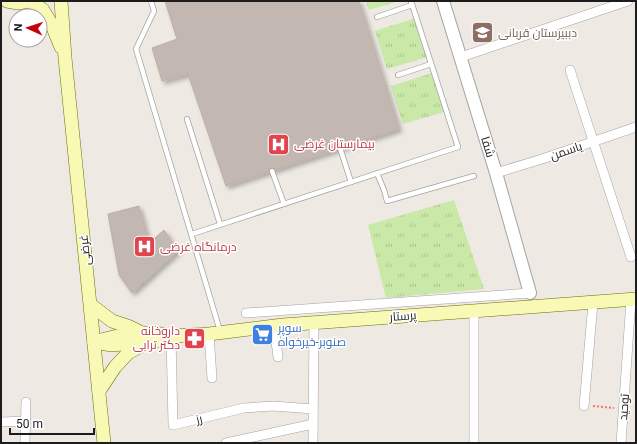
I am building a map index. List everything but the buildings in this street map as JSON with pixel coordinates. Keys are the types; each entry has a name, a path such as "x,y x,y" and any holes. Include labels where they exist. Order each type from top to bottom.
{"main road":[{"path":"7,1 30,1 43,10 52,26 65,58"},
{"path":"61,1 65,58"},
{"name":"غرضی","path":"65,58 104,443"},
{"name":"پرستار","path":"145,337 160,333 171,336 215,333 274,326 634,300"},
{"path":"91,305 112,321 130,327 145,337"},
{"path":"94,342 111,337 145,337"},
{"path":"99,391 115,367 145,337"}],"street":[{"name":"شفا","path":"443,1 496,173 530,293"},
{"path":"460,57 628,1"},
{"path":"570,70 631,257"},
{"name":"یاسمن","path":"496,173 636,127"},
{"path":"246,314 530,293"},
{"name":"توحید","path":"621,443 633,335 634,300"},
{"path":"584,406 593,303"},
{"path":"474,311 474,443"},
{"path":"313,443 314,323"},
{"path":"274,326 278,357"},
{"path":"212,378 215,333"},
{"name":"رز","path":"171,336 173,425 244,408 272,406 313,409"},
{"path":"25,443 26,402"},
{"path":"1,422 26,421"},
{"path":"226,443 313,424"}],"lane":[{"path":"151,1 154,11 136,49 192,234 215,333"},
{"path":"192,234 458,147 411,3 377,17"},
{"path":"398,75 431,64"},
{"path":"187,119 220,224"},
{"path":"340,148 350,182"},
{"path":"272,171 284,204"},
{"path":"377,173 384,190 386,201 474,176"}],"path":[{"path":"584,406 624,408"}],"green space":[{"path":"366,1 399,1 369,10"},
{"path":"416,18 428,57 387,69 375,31"},
{"path":"432,73 444,112 403,124 391,86"},
{"path":"454,200 484,289 386,298 368,225"}],"place":[{"name":"دببیرستان قربانی","path":"483,33"},
{"name":"بیمارستان غرضی","path":"279,144"},
{"name":"درمانگاه غرضی","path":"145,247"},
{"name":"سوپر صنوبر-خیرخواه","path":"263,335"},
{"name":"داروخانه دکتر ترابی","path":"195,338"}]}
